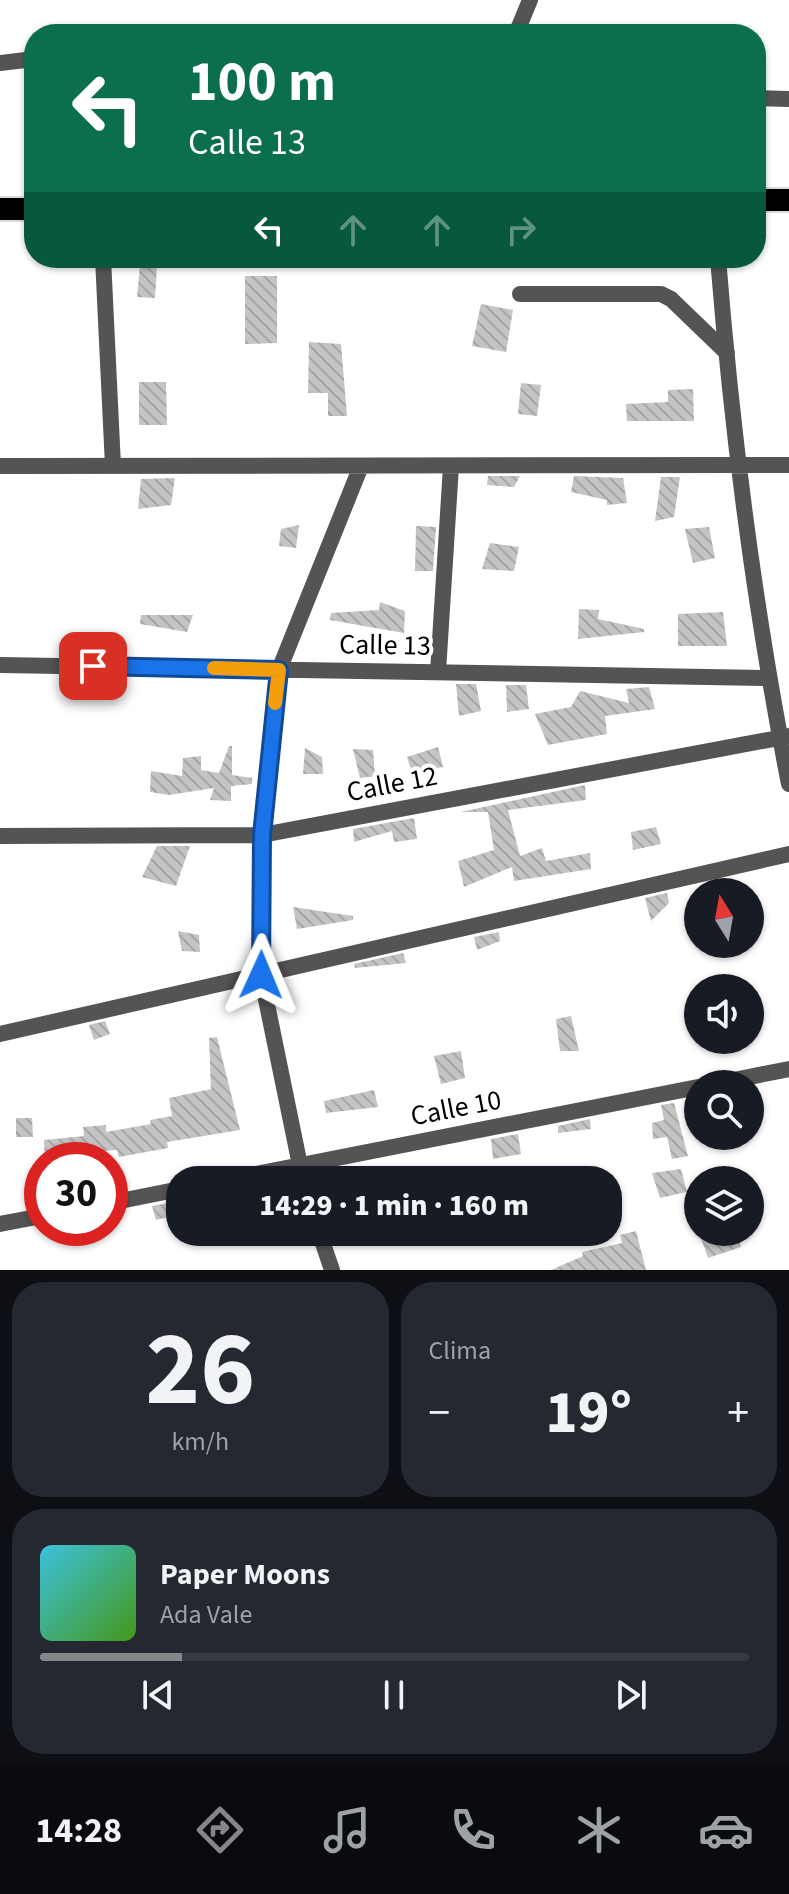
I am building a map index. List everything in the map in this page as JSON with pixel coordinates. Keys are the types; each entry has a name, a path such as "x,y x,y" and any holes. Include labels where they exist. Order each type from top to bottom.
{"highway":[{"path":"766,200 789,200"},
{"path":"0,209 24,209"}],"street":[{"path":"520,24 530,0"},
{"path":"0,63 24,60"},
{"path":"766,98 789,99"},
{"path":"103,268 113,466"},
{"path":"719,268 738,466 769,678 784,737 789,784"},
{"path":"520,294 661,294 671,299 727,353"},
{"path":"0,466 789,465"},
{"path":"299,1166 261,975 262,835 279,670 361,466"},
{"path":"438,672 451,466"},
{"name":"Calle 13","path":"0,665 769,678"},
{"name":"Calle 12","path":"0,836 262,835 784,737"},
{"path":"0,1034 789,854"},
{"path":"764,1074 789,1069"},
{"name":"Calle 10","path":"332,1166 684,1090"},
{"path":"128,1199 166,1192"},
{"path":"0,1224 24,1219"},
{"path":"324,1246 332,1270"}],"building":[{"path":"140,268 157,268 155,298 137,297"},
{"path":"245,276 277,276 277,343 245,344"},
{"path":"481,304 513,310 506,352 472,346"},
{"path":"309,342 341,344 347,416 328,416 328,393 308,393"},
{"path":"139,382 166,382 167,425 139,425"},
{"path":"521,383 541,385 537,416 518,414"},
{"path":"693,389 694,421 627,421 626,404 668,402 668,390"},
{"path":"488,476 520,476 514,487 487,485"},
{"path":"574,476 623,478 627,503 607,505 607,500 571,492"},
{"path":"661,477 680,477 674,517 655,521"},
{"path":"175,478 171,505 138,509 141,479"},
{"path":"299,525 296,548 279,546 281,529"},
{"path":"416,526 436,527 433,571 415,571"},
{"path":"709,527 715,558 693,563 685,529"},
{"path":"490,543 519,547 514,571 482,569"},
{"path":"380,602 405,611 404,633 330,620 331,613 379,610"},
{"path":"579,609 599,610 598,619 644,629 644,632 578,639"},
{"path":"723,612 727,646 678,646 678,614"},
{"path":"141,615 193,615 187,632 140,624"},
{"path":"456,684 476,684 481,711 459,716"},
{"path":"506,685 526,685 529,709 507,712"},
{"path":"649,687 655,709 605,716 607,734 548,745 535,714 571,707 580,691 629,703 626,689"},
{"path":"229,746 232,746 232,775 252,778 252,784 231,786 231,801 210,800 214,788 169,795 150,792 151,771 182,776 183,758 201,756 201,770 219,773"},
{"path":"438,747 443,767 412,772 407,757"},
{"path":"305,748 322,757 323,774 303,774"},
{"path":"353,749 373,750 375,776 360,778"},
{"path":"585,785 586,800 508,810 520,856 542,848 546,861 590,853 591,869 514,881 512,867 464,887 458,861 494,850 488,812 461,812"},
{"path":"414,818 417,839 394,842 392,831 354,842 353,829"},
{"path":"656,827 661,844 633,850 631,832"},
{"path":"157,846 190,846 176,886 142,877"},
{"path":"667,893 669,903 651,921 645,898"},
{"path":"293,907 353,916 353,920 297,929"},
{"path":"178,931 199,935 200,952 182,951"},
{"path":"499,932 500,941 477,950 474,937"},
{"path":"403,953 406,963 355,968 354,964"},
{"path":"571,1016 579,1051 560,1051 556,1019"},
{"path":"105,1021 110,1034 94,1040 89,1025"},
{"path":"217,1037 240,1130 167,1142 168,1148 128,1155 128,1142 44,1142 84,1136 83,1127 106,1125 106,1132 151,1124 150,1120 172,1116 169,1098 211,1089 209,1038"},
{"path":"461,1051 465,1078 441,1084 434,1056"},
{"path":"374,1090 378,1107 326,1113 324,1101"},
{"path":"674,1103 688,1156 672,1159 667,1137 653,1139 652,1123 664,1120 661,1105"},
{"path":"16,1118 32,1118 33,1137 16,1137"},
{"path":"590,1119 591,1129 558,1133 558,1126"},
{"path":"518,1134 521,1154 493,1159 491,1139"},
{"path":"681,1169 684,1193 660,1198 652,1173"},
{"path":"166,1203 166,1218 156,1220 152,1206"},
{"path":"636,1231 646,1270 551,1270 583,1256 582,1252 622,1246 622,1234"},
{"path":"704,1246 741,1246 741,1247 708,1258"}],"slow traffic":[{"path":"214,668 279,670 275,703"}],"route":[{"path":"93,666 279,670 262,835 261,975"}]}
